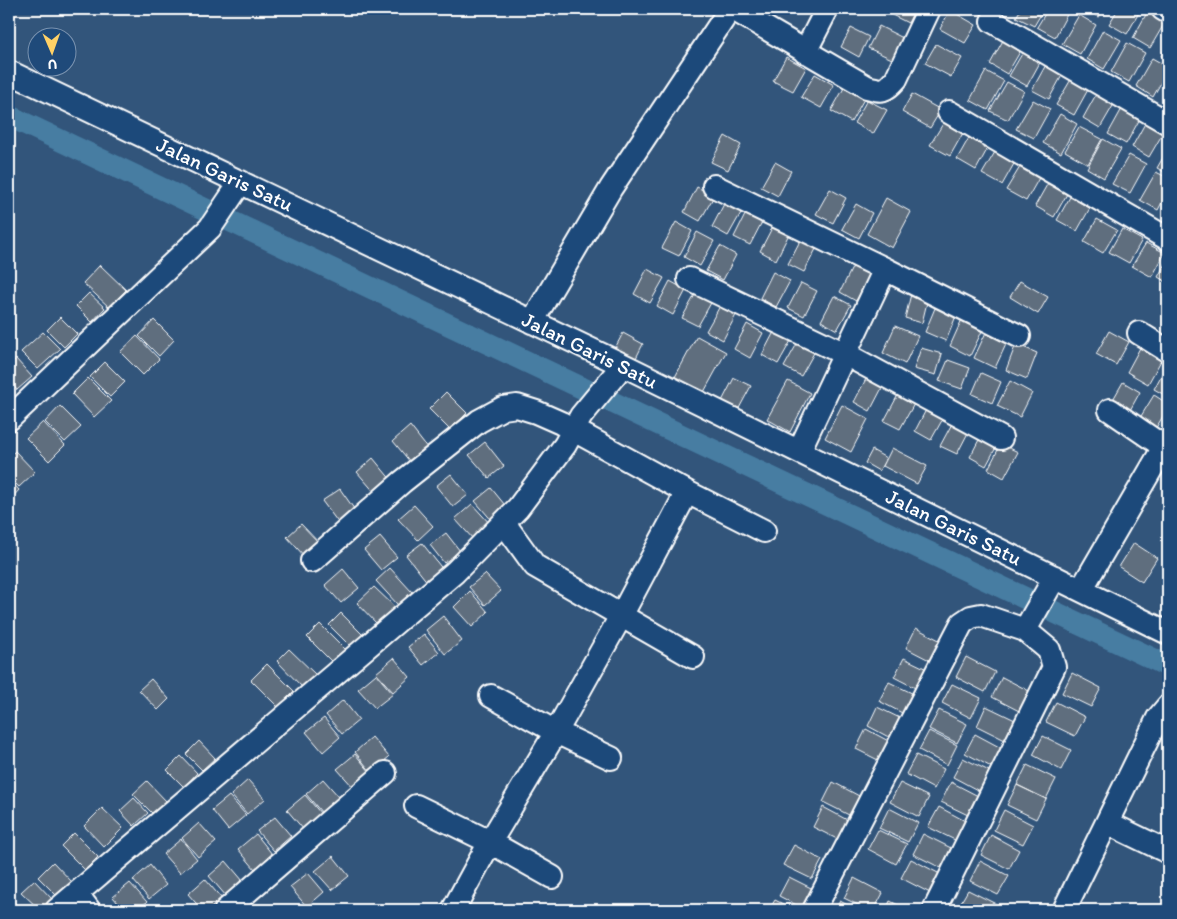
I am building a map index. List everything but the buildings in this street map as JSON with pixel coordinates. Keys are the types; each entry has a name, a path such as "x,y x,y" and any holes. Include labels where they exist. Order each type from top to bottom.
{"street":[{"path":"532,322 611,188 732,9 867,87 881,91 889,87 896,79 929,9"},
{"path":"805,52 828,9"},
{"path":"1163,9 1168,12"},
{"path":"992,21 1168,124"},
{"name":"Jalan Garis Satu","path":"9,72 238,187 532,322 616,373 799,451 1052,581 1081,590 1168,632"},
{"path":"949,112 1168,239"},
{"path":"714,186 1019,336"},
{"path":"9,419 210,228 238,187"},
{"path":"799,451 885,269"},
{"path":"689,279 845,354 1002,438"},
{"path":"1139,333 1168,351"},
{"path":"57,910 83,902 455,572 518,508 553,462 577,423 616,373"},
{"path":"312,561 409,476 479,421 503,408 517,406 560,423 577,423 687,492 764,531"},
{"path":"1081,590 1089,573 1164,453 1110,410"},
{"path":"453,910 490,842 556,732 621,616 687,492"},
{"path":"504,522 536,566 692,657"},
{"path":"1028,624 1052,581"},
{"path":"814,910 962,622 971,617 981,615 1028,624 1049,650 1054,667 934,910"},
{"path":"491,696 556,732 611,758"},
{"path":"1064,910 1158,718 1168,706"},
{"path":"226,910 385,773"},
{"path":"416,806 490,842 552,877"},
{"path":"1108,823 1168,852"}],"waterway":[{"path":"9,116 1168,666"}]}
